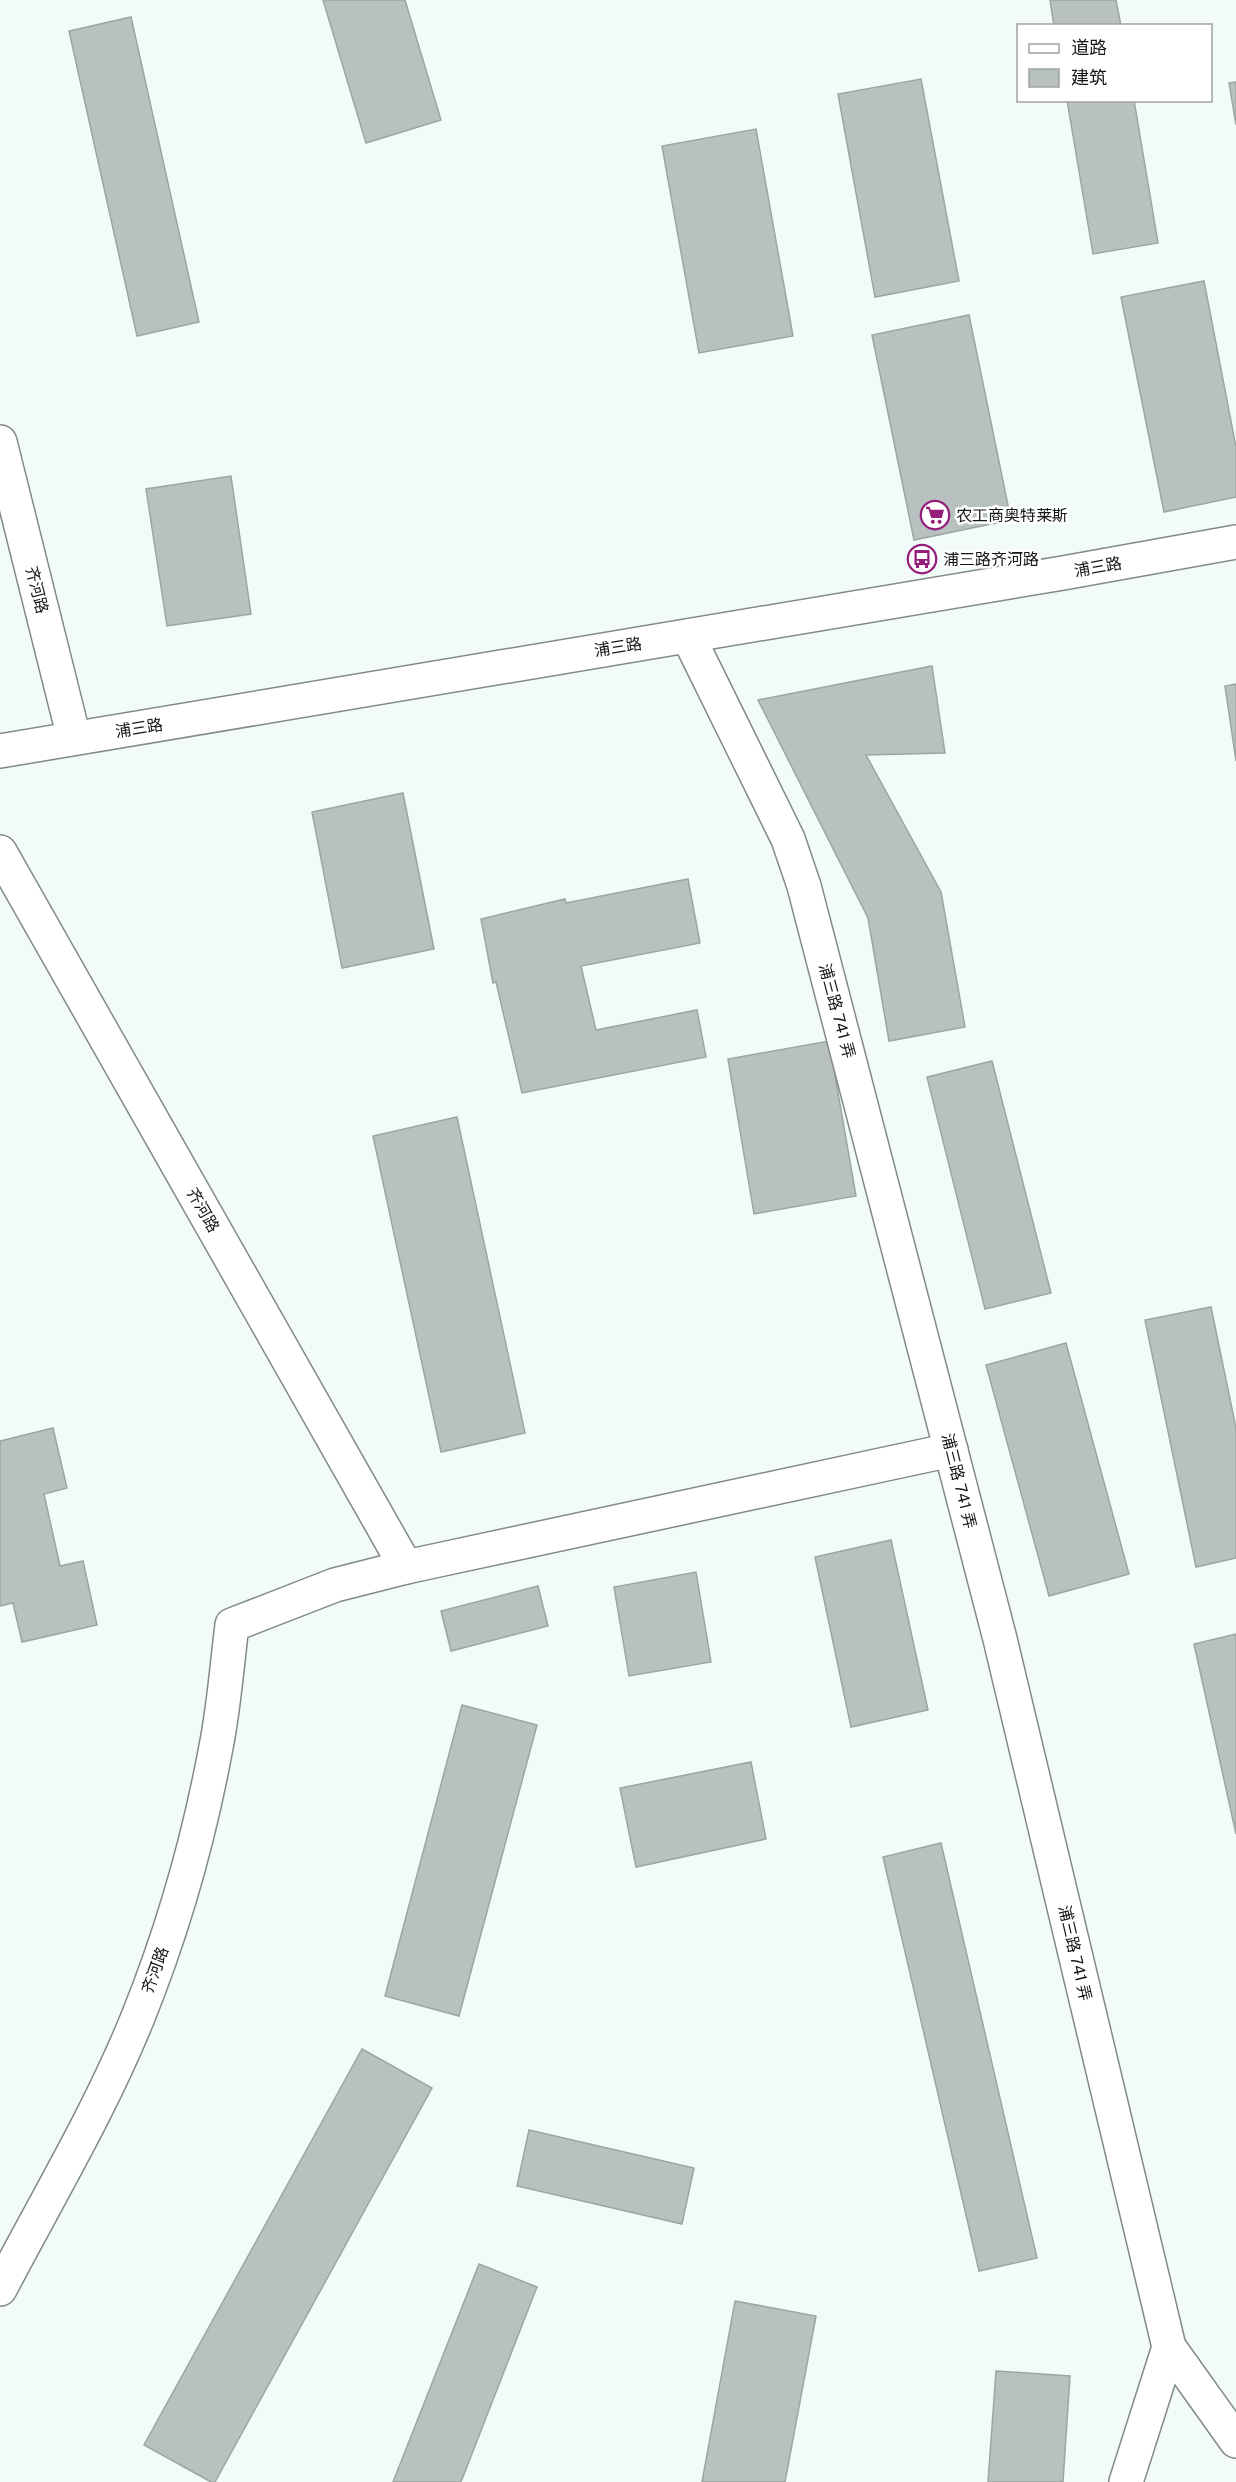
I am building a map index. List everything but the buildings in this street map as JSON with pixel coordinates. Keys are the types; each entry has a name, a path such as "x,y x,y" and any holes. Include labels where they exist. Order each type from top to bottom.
{"street":[{"name":"齐河路","path":"0,442 74,738"},
{"name":"浦三路","path":"0,750 1064,573 1236,542"},
{"name":"浦三路 741 弄","path":"688,636 797,861 1002,1650 1168,2347"},
{"name":"齐河路","path":"0,852 406,1567 335,1585 232,1625 217,1745 194,1851 165,1945 137,2018 105,2090 0,2289"},
{"path":"406,1567 951,1450"},
{"path":"1168,2347 1236,2441"},
{"path":"1126,2482 1168,2347"}],"place":[{"name":"农工商奥特莱斯","path":"935,515"},
{"name":"浦三路齐河路","path":"922,559"}]}
